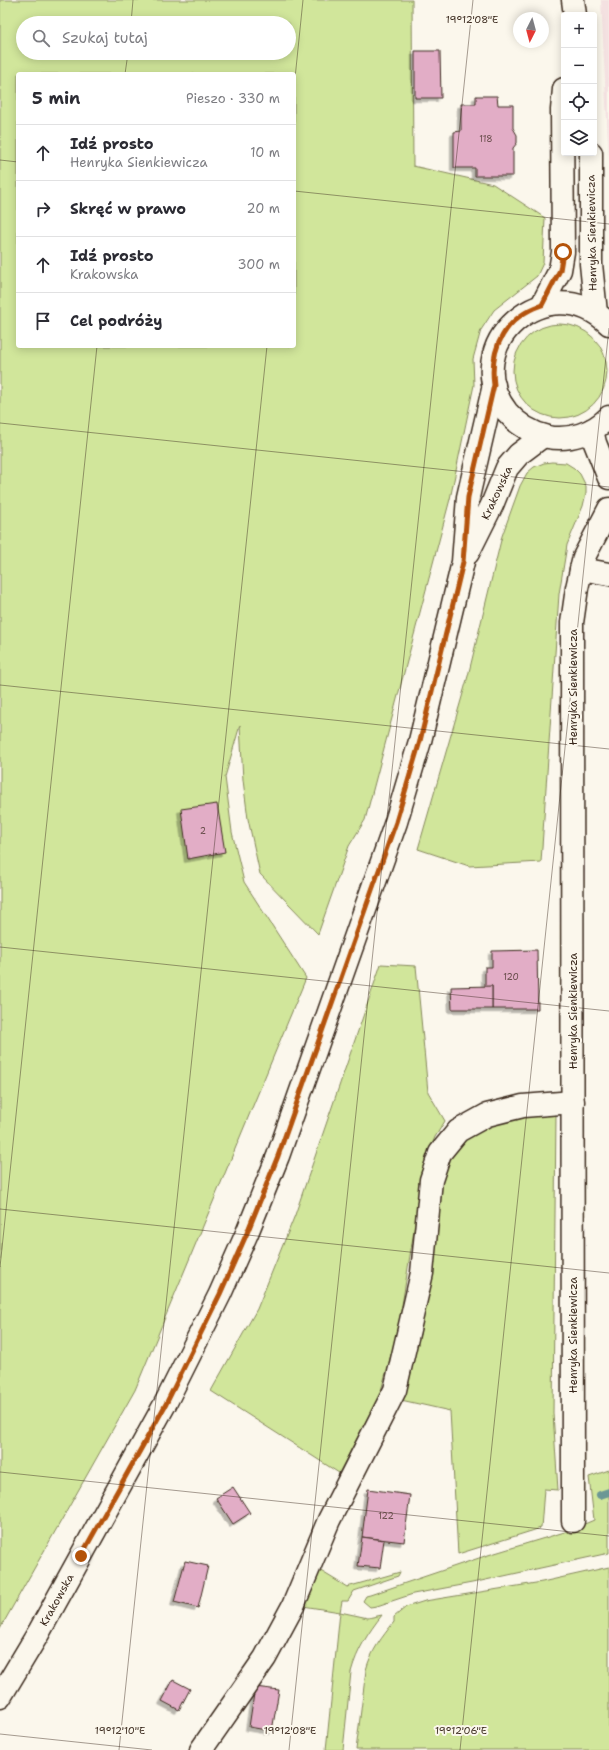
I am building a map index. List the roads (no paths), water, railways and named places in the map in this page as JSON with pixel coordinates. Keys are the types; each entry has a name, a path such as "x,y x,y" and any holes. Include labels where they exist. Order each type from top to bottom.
{"main road":[{"path":"570,12 572,0"},
{"path":"572,0 574,12"},
{"path":"542,305 560,270 563,252 562,120"},
{"name":"Henryka Sienkiewicza","path":"591,156 590,264 602,319"},
{"path":"602,319 576,304 559,303 542,305 532,309 522,315 505,331 495,351 492,373 494,385 504,407 511,417 526,428 543,436 563,438 583,434 592,430 609,417"},
{"name":"Krakowska","path":"0,1697 39,1632 166,1404 220,1294 247,1233 278,1156 396,822 420,741 463,562 468,497 494,385"},
{"path":"592,430 595,443 609,478"},
{"name":"Krakowska","path":"463,562 492,505 507,468 518,454 543,436"},
{"name":"Henryka Sienkiewicza","path":"573,1521 572,623 580,569 588,547 607,516 609,509"},
{"path":"580,569 609,574"},
{"path":"201,1750 265,1658 293,1606 329,1520 395,1390 422,1273 431,1180 440,1153 458,1131 487,1115 524,1106 572,1102"}],"waterway":[{"path":"600,1495 609,1492"}]}
